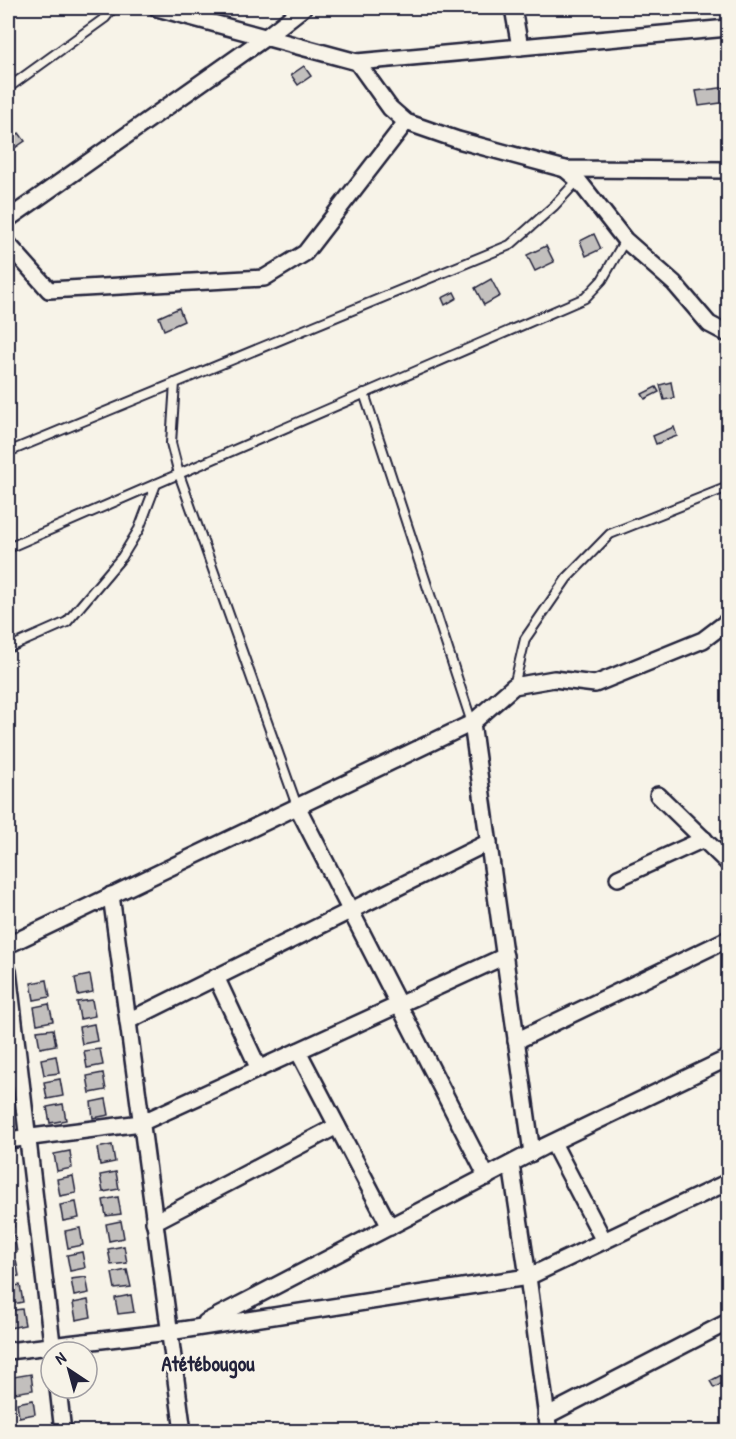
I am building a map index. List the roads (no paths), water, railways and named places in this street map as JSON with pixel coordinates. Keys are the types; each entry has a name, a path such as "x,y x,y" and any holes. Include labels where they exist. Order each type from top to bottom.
{"street":[{"path":"157,8 177,10 357,62 729,28"},
{"path":"8,219 266,37 303,8"},
{"path":"513,8 520,47"},
{"path":"357,62 390,108 406,122 458,140 565,169 729,170"},
{"path":"8,244 49,290 264,278 305,253 406,122"},
{"path":"565,169 578,180 625,240 674,283 709,324 729,334"},
{"path":"8,945 472,723 514,686 554,680 595,684 703,640 729,621"},
{"path":"472,723 532,1153"},
{"path":"658,795 729,863"},
{"path":"297,806 487,1177"},
{"path":"618,878 704,839"},
{"path":"128,1021 489,842"},
{"path":"111,895 183,1431"},
{"path":"516,1041 729,939"},
{"path":"8,1140 141,1123 505,956"},
{"path":"8,971 52,1340"},
{"path":"216,977 259,1069"},
{"path":"298,1051 390,1227"},
{"path":"194,1329 532,1153 729,1058"},
{"path":"154,1222 337,1126"},
{"path":"553,1143 604,1241"},
{"path":"511,1164 549,1431"},
{"path":"99,1342 528,1277 729,1182"},
{"path":"546,1416 729,1322"},
{"path":"8,1351 39,1350"},
{"path":"59,1400 63,1431"}],"lane":[{"path":"8,88 105,18 113,8"},
{"path":"8,452 510,245 554,206 578,180"},
{"path":"8,548 585,298 602,280 625,240"},
{"path":"176,383 171,443 179,474 297,806"},
{"path":"364,393 472,723"},
{"path":"8,648 67,622 122,557 139,529 156,484"},
{"path":"514,686 525,639 567,578 610,534 729,487"}],"district":[{"name":"Atétébougou","path":"208,1363"}]}
